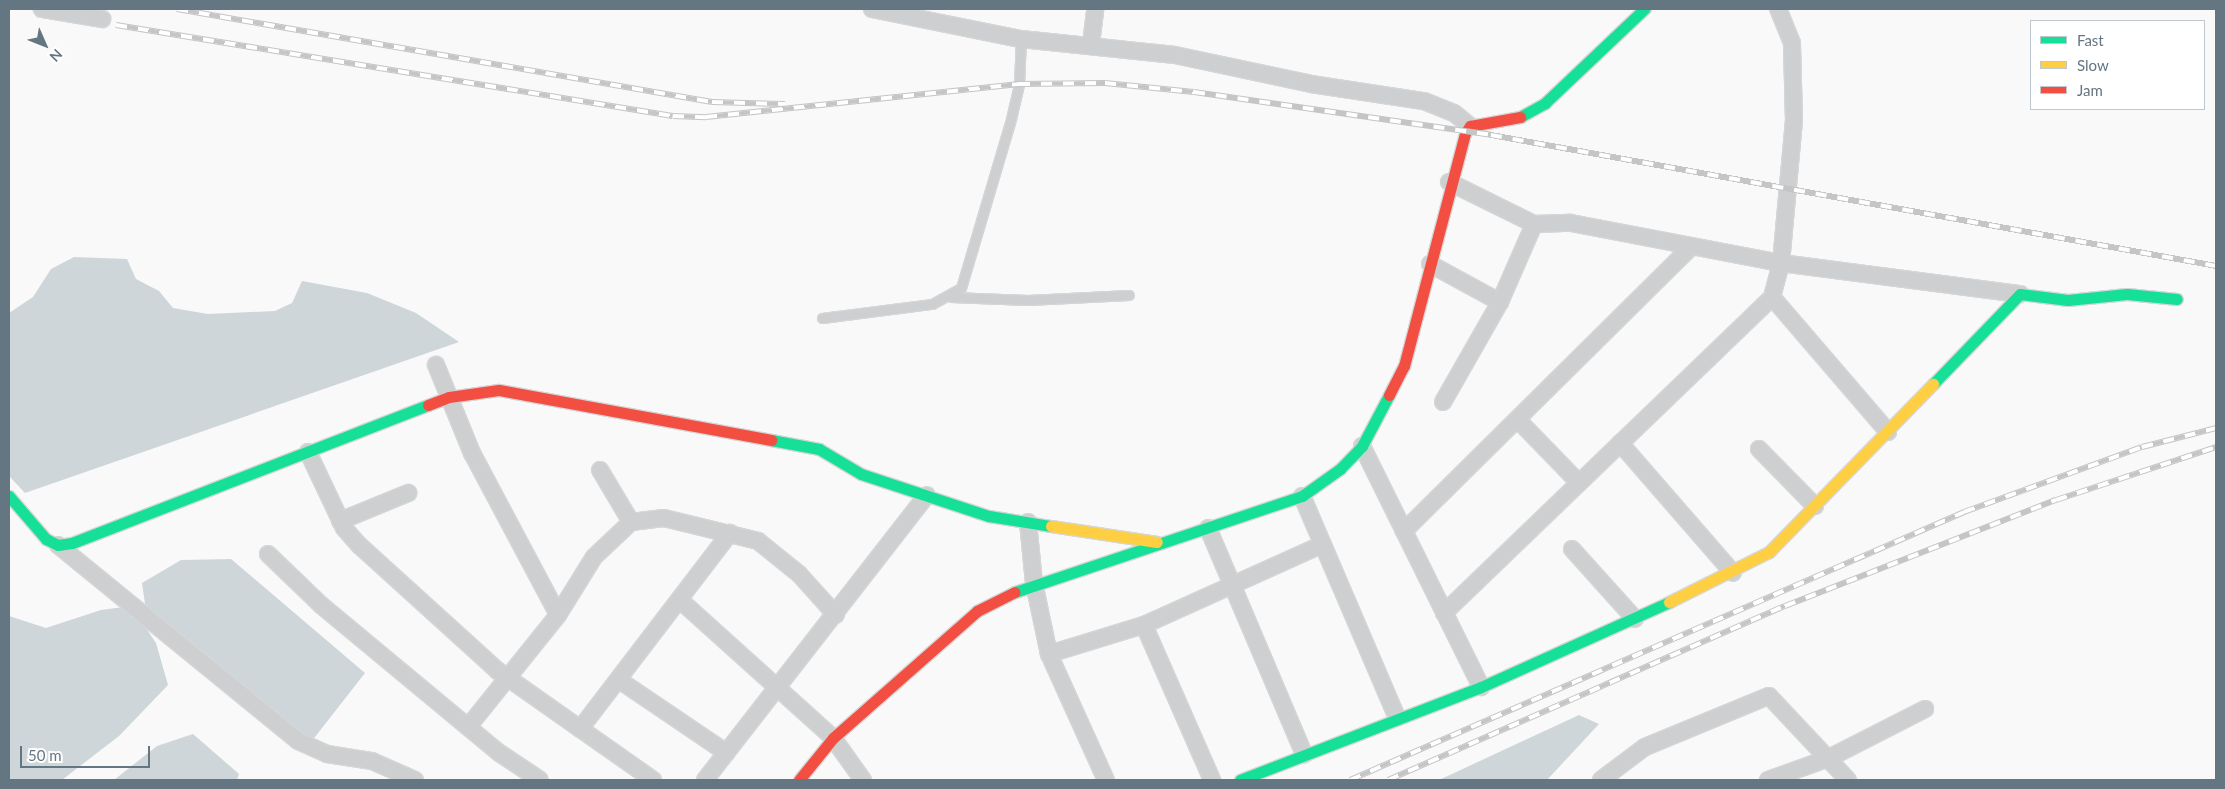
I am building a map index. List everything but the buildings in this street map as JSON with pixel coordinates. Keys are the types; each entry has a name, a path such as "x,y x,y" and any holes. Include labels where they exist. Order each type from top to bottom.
{"street":[{"path":"42,9 102,19"},
{"path":"872,9 1021,39 1090,44 1424,101 1454,112 1470,126"},
{"path":"1090,44 1095,9"},
{"path":"1470,126 1518,118 1545,103 1644,9"},
{"path":"1444,613 1772,297 1781,263 1794,121 1792,43 1778,9"},
{"path":"798,780 833,738 977,611 1034,583 1302,496 1325,482 1362,446 1404,366 1449,182 1470,126"},
{"path":"1449,182 1534,224 1571,223 1690,248 1781,263 2068,300 2127,294 2177,299"},
{"path":"1443,402 1500,302 1534,224"},
{"path":"1404,531 1519,421 1690,248"},
{"path":"1430,264 1500,302"},
{"path":"1240,780 1481,687 1733,572 1769,552 1888,432 2020,294"},
{"path":"1772,297 1888,432"},
{"path":"436,365 472,452 558,615"},
{"path":"58,545 308,452 449,397 499,390 819,448 861,474 989,516 1161,542"},
{"path":"1519,421 1579,483"},
{"path":"1620,443 1733,572"},
{"path":"1362,446 1481,687"},
{"path":"1759,449 1815,506"},
{"path":"308,452 340,521 358,545 507,678 653,780"},
{"path":"600,470 631,522"},
{"path":"340,521 408,493"},
{"path":"705,780 836,615 927,495"},
{"path":"9,496 46,538 58,545 298,741 327,754 379,764 415,780"},
{"path":"1302,496 1397,718"},
{"path":"468,727 558,615 594,557 631,522 664,518 758,541 778,554 836,615"},
{"path":"1028,522 1034,583 1049,654 1106,780"},
{"path":"1208,528 1304,754"},
{"path":"580,729 681,601 730,533"},
{"path":"1049,654 1144,625 1323,544"},
{"path":"1572,549 1634,618"},
{"path":"268,554 321,605 468,727 540,780"},
{"path":"681,601 833,738 863,780"},
{"path":"1144,625 1212,780"},
{"path":"619,680 727,753"},
{"path":"1601,780 1645,747 1762,696 1774,699 1848,780"},
{"path":"1768,780 1829,758 1925,709"}],"lane":[{"path":"822,318 932,304 951,297 961,288 969,268 1011,120 1019,84 1021,39"},
{"path":"951,297 1028,300 1129,295"}],"shaded area":[{"path":"74,257 127,259 136,279 159,291 173,308 208,314 275,311 292,303 302,281 367,293 416,313 459,342 25,493 9,476 9,313 33,297 51,269"},
{"path":"231,559 365,673 304,751 204,668 145,604 142,583 181,560"},
{"path":"131,606 156,643 168,685 119,736 62,780 9,780 9,616 46,628 101,610"},
{"path":"1579,715 1599,724 1547,780 1439,780"},
{"path":"193,734 239,774 237,780 114,780 157,746"}],"railway":[{"path":"177,9 712,102 785,104"},
{"path":"116,25 673,116 706,117 1019,84 1105,83 1194,92 1491,135 2216,266"},
{"path":"1350,780 1964,512 2142,447 2216,428"},
{"path":"1388,780 1785,606 2056,500 2216,447"}],"traffic: fast":[{"path":"1520,117 1545,103 1644,9"},
{"path":"1933,384 2020,294 2068,300 2127,294 2177,299"},
{"path":"1015,592 1302,496 1340,469 1362,446 1389,395"},
{"path":"9,496 46,539 58,545 72,543 428,405"},
{"path":"771,440 819,449 861,474 989,516 1051,526"},
{"path":"1240,780 1481,687 1669,602"}],"traffic: slow":[{"path":"1669,602 1769,552 1933,384"},
{"path":"1051,526 1157,542"}],"traffic: jam":[{"path":"1389,395 1404,366 1465,133 1470,126 1520,117"},
{"path":"428,405 449,397 499,390 771,440"},
{"path":"799,780 833,738 977,611 1015,592"}]}
